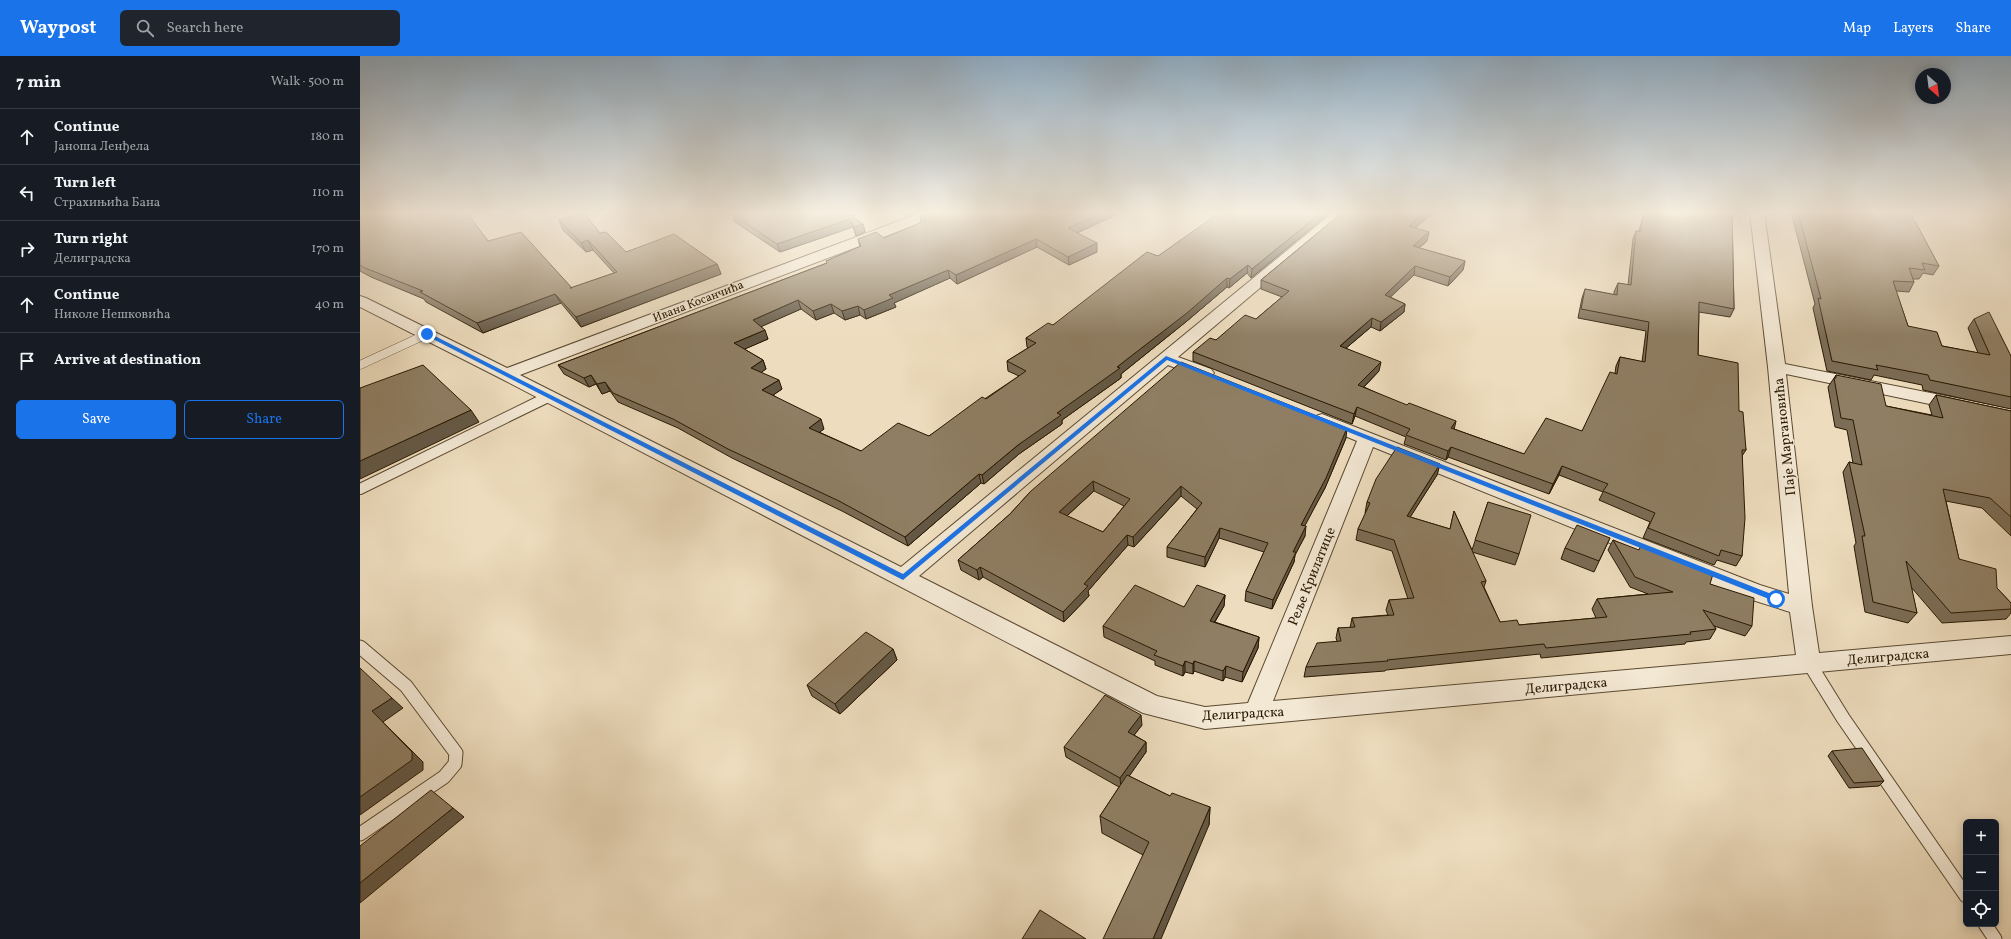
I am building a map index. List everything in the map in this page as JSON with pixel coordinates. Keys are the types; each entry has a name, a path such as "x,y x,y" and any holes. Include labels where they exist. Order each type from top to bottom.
{"street":[{"name":"Ивана Косанчића","path":"506,374 827,253"},
{"path":"903,578 1293,253"},
{"name":"Паје Маргановића","path":"1762,253 1777,367 1801,606 1809,663"},
{"name":"Делиградска","path":"360,301 550,396 1152,706 1205,718 2011,645"},
{"path":"1166,358 1223,380"},
{"path":"1777,367 2011,415"},
{"path":"1302,412 1754,592 1801,606"},
{"name":"Реље Крилатице","path":"1256,713 1367,438"}],"lane":[{"path":"360,365 427,334"},
{"path":"360,489 550,396"},
{"path":"360,647 406,686 456,753 455,764 444,777 360,834"},
{"path":"1809,663 1843,718 1963,892"},
{"path":"1987,927 1995,939"}],"building":[{"path":"360,253 541,253 572,287 617,272 600,253 702,253 717,264 576,317 555,294 477,323 420,292 423,291 360,265"},
{"path":"844,253 1004,253 956,275 948,270 889,295 893,298 864,310 858,306 842,311 831,304 813,311 798,300 753,320 765,330 734,343 763,360 751,368 779,380 762,390 821,419 809,428 861,451 898,423 929,436 982,397 986,399 1026,371 1007,361 1036,343 1026,338 1048,323 1053,325 1145,253 1158,256 1162,253 1271,253 1252,269 1248,265 1230,279 1227,278 1187,313 1117,367 1120,368 1057,413 1061,415 1018,445 982,475 979,474 905,537 839,501 728,449 673,419 613,393 605,382 597,384 591,375 584,378 558,365 827,263 826,261"},
{"path":"1061,253 1076,253 1068,257"},
{"path":"1293,253 1438,253 1465,261 1450,277 1415,266 1385,295 1405,304 1381,322 1372,318 1340,346 1381,362 1358,385 1407,405 1409,403 1456,421 1451,428 1524,454 1546,418 1582,431 1610,372 1617,374 1620,357 1645,362 1649,322 1581,309 1585,289 1617,295 1618,283 1631,285 1634,253 1733,253 1734,309 1699,302 1698,355 1738,363 1739,411 1743,412 1746,450 1742,450 1745,518 1742,556 1721,550 1719,556 1648,528 1655,513 1603,491 1608,484 1562,466 1553,484 1451,447 1448,451 1406,435 1410,429 1357,407 1354,414 1193,352 1210,338 1216,340 1245,315 1256,319 1289,291 1261,280"},
{"path":"1809,253 1932,253 1939,266 1922,263 1925,270 1909,268 1914,282 1893,281 1908,326 1937,332 1942,346 1990,355 1974,319 1989,312 2011,356 2011,397 1930,380 1928,375 1876,365 1878,370 1832,361 1818,298 1821,299"},
{"path":"1181,362 1347,428 1326,478 1301,525 1306,526 1293,552 1296,552 1273,600 1246,591 1268,543 1220,528 1205,557 1167,547 1202,503 1181,486 1133,537 1127,535 1084,584 1088,586 1063,612 980,567 977,570 958,560 1010,514 1031,491","holes":["1093,481 1130,499 1103,532 1059,512"]},
{"path":"423,365 471,410 360,461 360,388"},
{"path":"1836,375 1881,384 1886,406 1943,418 1936,395 2011,411 2011,517 1990,498 1943,489 1959,559 1996,569 1997,588 2011,603 2011,609 1951,613 1906,561 1917,613 1873,602 1862,536 1865,536 1849,462 1862,465 1853,420 1841,418 1834,378 1836,378"},
{"path":"1397,447 1440,464 1407,516 1450,529 1454,511 1486,581 1481,582 1500,622 1517,620 1519,625 1607,617 1597,599 1673,592 1635,577 1613,540 1639,550 1641,545 1713,574 1710,584 1754,598 1752,626 1703,610 1716,629 1690,632 1691,634 1546,648 1544,644 1387,660 1388,661 1306,667 1317,643 1341,641 1338,628 1355,627 1352,618 1394,615 1389,600 1414,598 1394,540 1358,529 1370,503 1367,502 1376,479"},
{"path":"1488,502 1531,515 1519,554 1475,540"},
{"path":"1577,525 1610,538 1599,561 1565,548"},
{"path":"1135,585 1184,607 1197,585 1225,595 1210,621 1259,637 1243,672 1226,666 1223,671 1194,661 1193,664 1185,661 1183,666 1154,655 1157,651 1103,626"},
{"path":"866,632 893,649 835,704 807,685"},
{"path":"360,668 392,698 372,711 412,752 412,760 360,797"},
{"path":"1105,695 1141,715 1128,732 1146,742 1120,778 1064,747"},
{"path":"1862,748 1884,781 1854,783 1832,751"},
{"path":"1127,775 1170,796 1172,793 1210,807 1153,939 1103,939 1149,842 1100,816"},
{"path":"431,790 453,808 360,883 360,846"},
{"path":"1040,910 1086,939 1022,939"}],"route":[{"path":"427,334 903,578 1166,358 1754,592 1776,599"}]}
